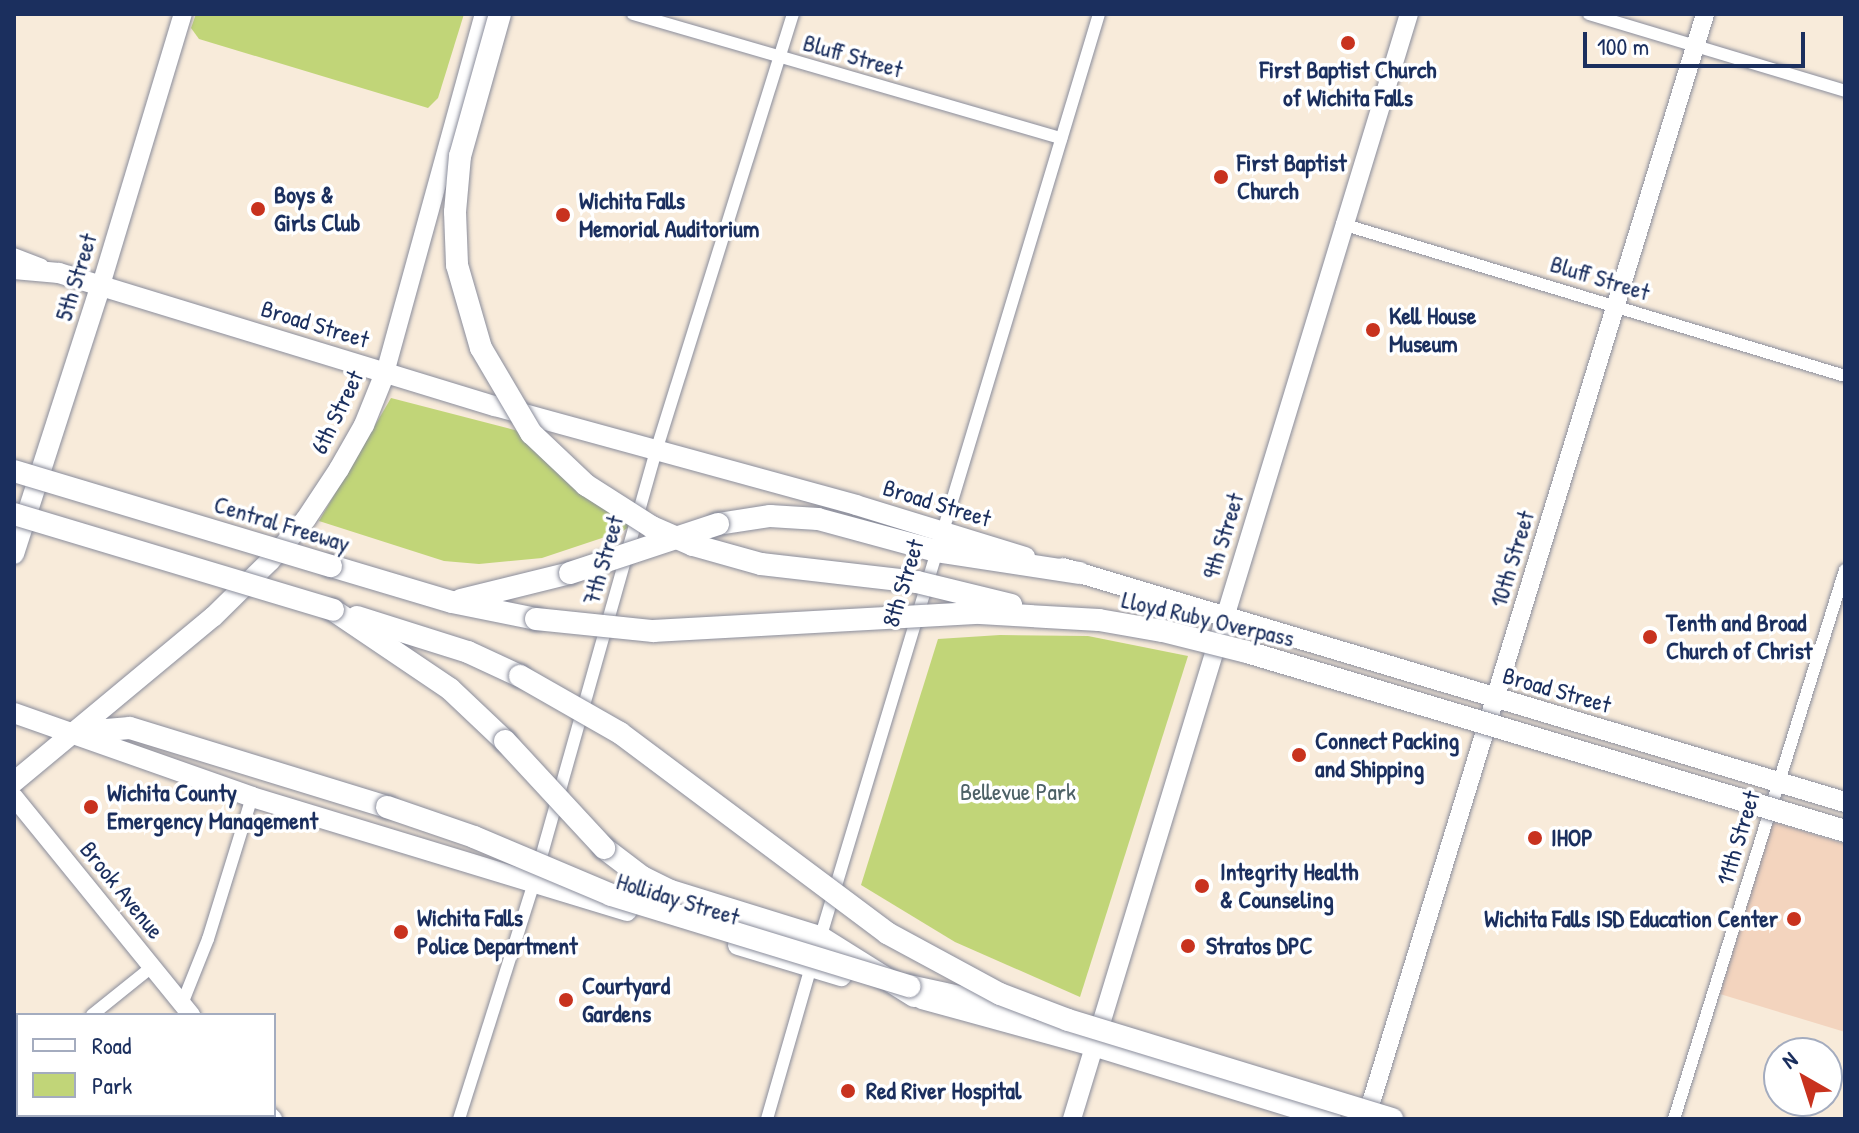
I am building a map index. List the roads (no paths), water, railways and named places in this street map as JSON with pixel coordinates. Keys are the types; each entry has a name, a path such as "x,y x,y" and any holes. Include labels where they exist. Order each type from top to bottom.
{"highway":[{"path":"500,14 460,156 455,212 457,265 481,348 531,433 586,485 617,507 652,527 704,549 761,564 917,582 1055,616"},
{"name":"Central Freeway","path":"14,471 452,602 536,619"},
{"path":"14,514 468,652 520,676 640,747 887,933 1000,994 1068,1020 1392,1119"},
{"path":"452,602 570,573 718,524 770,516 818,519 1079,573"},
{"path":"333,610 450,689 505,741 604,848 642,877 671,891 820,937 914,996"},
{"name":"Lloyd Ruby Overpass","path":"536,619 653,631 925,615 1055,616 1163,631 1247,652 1845,831"},
{"path":"71,733 130,728 474,837 611,895 909,986 1068,1020"}],"main road":[{"path":"14,269 59,273"},
{"name":"Broad Street","path":"59,273 385,373 856,505 939,542"},
{"name":"5th Street","path":"14,554 101,285"},
{"name":"6th Street","path":"14,782 213,617 270,561 306,519 339,469 364,425 385,373"},
{"name":"Broad Street","path":"1079,573 1845,802"},
{"name":"Holliday Street","path":"14,713 252,797 811,968 1093,1046 1331,1119"}],"street":[{"name":"5th Street","path":"101,285 183,14"},
{"name":"6th Street","path":"385,373 484,14"},
{"name":"Bluff Street","path":"633,14 1061,138"},
{"name":"7th Street","path":"459,1119 534,882 656,451 793,14"},
{"name":"8th Street","path":"767,1119 1099,14"},
{"name":"9th Street","path":"1072,1119 1342,224 1409,14"},
{"path":"1589,14 1845,91"},
{"name":"10th Street","path":"1366,1119 1705,14"},
{"name":"Bluff Street","path":"1342,224 1845,376"},
{"name":"Broad Street","path":"14,254 59,273"},
{"name":"11th Street","path":"1674,1119 1778,782 1842,596 1845,570"},
{"name":"Brook Avenue","path":"14,797 186,1010"},
{"path":"186,1010 252,797"},
{"path":"94,1013 153,966"}],"place":[{"name":"First Baptist Church of Wichita Falls","path":"1348,43"},
{"name":"First Baptist Church","path":"1221,177"},
{"name":"Boys & Girls Club","path":"258,209"},
{"name":"Wichita Falls Memorial Auditorium","path":"563,215"},
{"name":"Kell House Museum","path":"1373,330"},
{"name":"Tenth and Broad Church of Christ","path":"1650,637"},
{"name":"Connect Packing and Shipping","path":"1299,755"},
{"name":"Wichita County Emergency Management","path":"91,807"},
{"name":"IHOP","path":"1535,838"},
{"name":"Integrity Health & Counseling","path":"1202,886"},
{"name":"Wichita Falls ISD Education Center","path":"1794,919"},
{"name":"Wichita Falls Police Department","path":"401,932"},
{"name":"Stratos DPC","path":"1188,946"},
{"name":"Courtyard Gardens","path":"566,1000"},
{"name":"Red River Hospital","path":"848,1091"}],"park label":[{"name":"Bellevue Park","path":"1018,792"}]}
